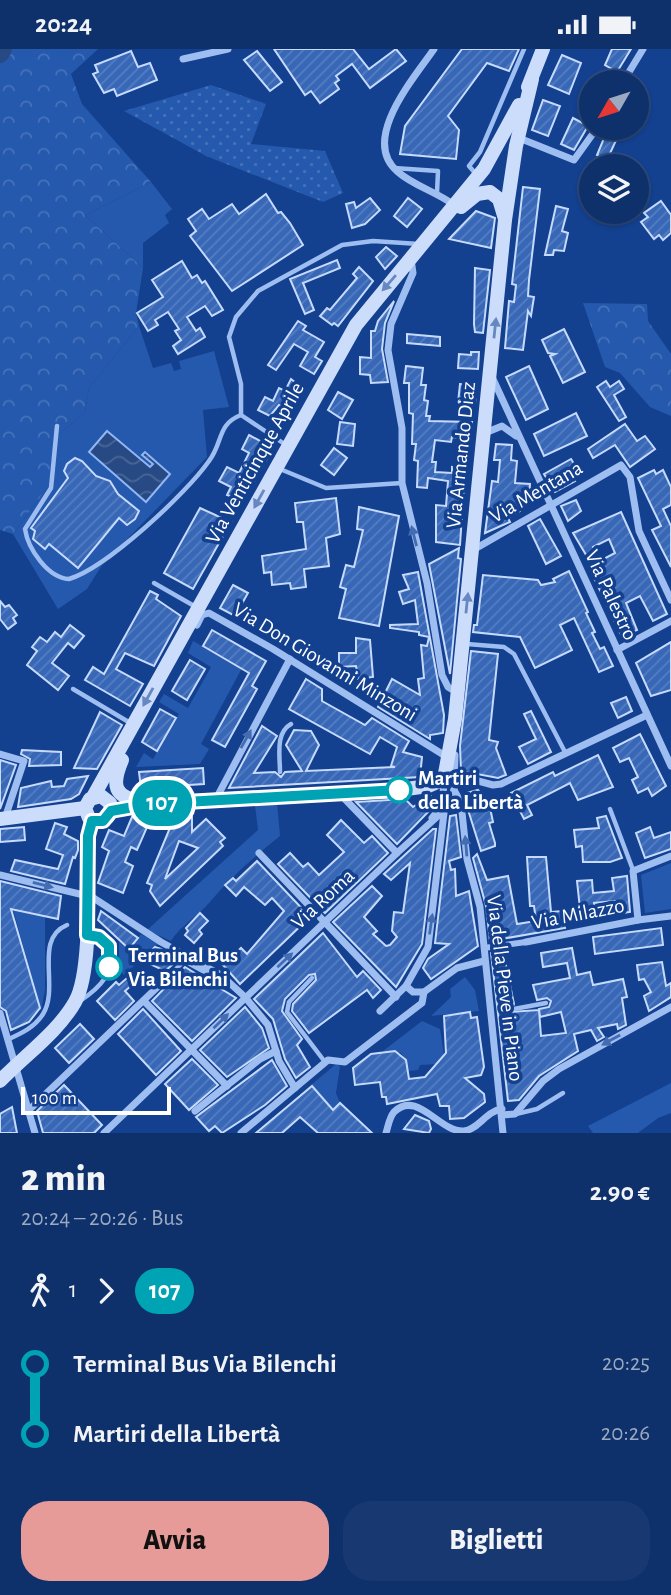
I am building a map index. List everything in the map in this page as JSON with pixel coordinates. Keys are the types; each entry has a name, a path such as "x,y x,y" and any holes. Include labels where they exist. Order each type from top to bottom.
{"main road":[{"name":"Via Armando Diaz","path":"449,775 447,757 455,719 505,220 512,175 510,138 543,49"},
{"name":"Via Armando Diaz","path":"480,165 510,138"},
{"path":"507,162 512,175 506,184 497,187 486,180 480,165 507,162"},
{"name":"Via Venticinque Aprile","path":"73,1005 82,981 87,935 90,815 132,727 356,325 434,232 480,165"},
{"path":"434,232 471,198 487,192 499,199 505,220"},
{"path":"132,727 116,785 127,799 150,804"},
{"path":"3,819 49,813 90,815 103,821 111,811 150,804 281,793 339,794 419,788 434,785 449,775"},
{"path":"49,813 75,820 90,815 108,800 111,811"},
{"path":"0,1081 55,1027 73,1005"}],"street":[{"path":"183,59 228,49"},
{"path":"434,49 389,118 386,150 394,168 454,205"},
{"path":"630,70 643,49"},
{"path":"510,138 574,160 588,140"},
{"path":"411,258 413,273 391,324 388,341 402,428 401,483 427,583 442,675 448,687 457,693"},
{"name":"Via Palestro","path":"490,373 671,766"},
{"path":"484,434 494,426 502,425 519,439"},
{"name":"Via Mentana","path":"472,550 618,465 629,473 638,527 671,600"},
{"name":"Via Don Giovanni Minzoni","path":"165,667 180,653 202,616 207,613 289,659 447,757"},
{"path":"617,650 671,621"},
{"path":"215,800 289,659"},
{"path":"449,775 499,785 647,715"},
{"name":"Via Roma","path":"425,827 441,807 449,775 455,719"},
{"path":"0,754 24,761 3,819"},
{"name":"Via Roma","path":"106,1131 397,853 444,813 454,790 449,775"},
{"name":"Via della Pieve in Piano","path":"454,790 461,803 467,859 480,907 503,1133"},
{"path":"339,794 397,853"},
{"path":"380,1011 406,986 428,947 444,813"},
{"path":"259,853 396,997"},
{"path":"638,920 633,871 671,856"},
{"path":"0,875 86,895 161,942 221,975 245,997 268,1025 276,1051 295,1088"},
{"name":"Via Milazzo","path":"484,948 671,916"},
{"path":"186,960 228,983"},
{"path":"406,986 413,992 425,992 457,968 484,961"},
{"path":"29,1110 170,975"},
{"path":"241,1133 325,1062 331,1059 345,1062 422,1003 425,992"},
{"path":"144,1000 227,1086"},
{"path":"502,1112 515,1115 554,1072 671,1007"},
{"path":"1,1017 35,1133"},
{"path":"195,1111 260,1059 276,1051"},
{"name":"Via della Pieve in Piano","path":"386,1133 390,1118 399,1109 417,1106 447,1126 466,1130 494,1110 502,1112"}],"lane":[{"path":"480,165 524,49"},
{"path":"394,168 438,171 437,193"},
{"path":"241,415 241,384 229,343 231,327 258,291 320,257 353,243 383,241 423,244"},
{"path":"57,426 51,488 25,529 38,557 58,576 69,579 113,551 169,505 210,461 226,423 241,415"},
{"path":"241,415 288,446"},
{"path":"276,468 326,488 401,483"},
{"path":"153,583 198,608"},
{"path":"463,644 504,647 514,654 565,752"},
{"path":"73,689 132,727"},
{"path":"280,772 282,735 291,724"},
{"path":"610,809 633,871"},
{"path":"8,1040 30,1028 46,1010 50,983 50,939 54,932 67,925"},
{"path":"73,1005 103,985 108,974 109,946 99,937 87,935"},
{"path":"170,975 186,960"},
{"path":"312,978 289,1002 287,1012 325,1062"},
{"path":"514,1009 546,1003"},
{"path":"515,1115 530,1113 563,1094"}],"green space":[{"path":"0,49 98,49 71,74 82,104 151,182 85,215 143,268 136,313 139,326 89,388 85,412 54,439 49,485 13,534 0,530"},
{"path":"211,85 266,104 251,144 325,151 343,193 323,202 206,156 124,111"},
{"path":"151,182 172,209 165,215 169,223 143,243 143,268 85,215"},
{"path":"583,303 647,304 648,321 671,354 671,416 650,407 620,373 605,367"},
{"path":"139,326 153,368 171,363 174,371 181,369 179,361 214,351 229,407 203,410 207,457 102,565 87,589 58,609 13,534 49,485 54,439 85,412 89,388"},
{"path":"193,641 242,668 201,744 209,749 200,764 136,767 144,753 153,759 179,714 159,702 164,694 188,708 211,667 188,653"},
{"path":"277,802 280,836 234,876 171,941 147,930 258,830 255,805"},
{"path":"671,863 671,909 645,913 641,875"},
{"path":"13,909 45,916 45,990 41,1011"},
{"path":"141,934 158,944 124,975 119,969 119,942 129,949"},
{"path":"465,977 475,990 479,1011 431,1016 451,997 450,989"},
{"path":"422,1021 440,1029 444,1055 437,1064 420,1065 418,1070 408,1071 406,1060 401,1053 383,1051"},
{"path":"336,1064 340,1066 336,1093 340,1103 333,1110 311,1085"},
{"path":"671,1083 671,1113 658,1118 638,1133 593,1133 588,1126"}],"water":[{"path":"107,431 150,467 153,464 142,455 145,452 170,474 146,502 89,452"}],"building":[{"path":"274,49 353,49 369,69 396,49 406,61 370,88 352,64 336,76 339,80 335,83 339,89 320,103 311,91 305,95"},
{"path":"462,49 519,49 509,71 487,63 448,116 459,130 456,159 400,154 405,126"},
{"path":"612,49 631,49 618,70 605,65"},
{"path":"131,51 138,67 150,63 157,80 117,96 114,89 104,93 93,74 98,72 95,65"},
{"path":"257,51 282,82 270,91 244,60"},
{"path":"562,55 581,63 569,94 548,85"},
{"path":"543,100 560,106 548,136 532,130"},
{"path":"573,118 579,121 580,140 574,150 561,144"},
{"path":"603,140 616,140 610,154 597,154"},
{"path":"523,187 540,189 528,296 534,297 531,316 528,311 523,350 505,348 509,301 514,302 516,285 512,284"},
{"path":"266,194 278,213 281,212 290,223 303,245 232,291 190,236 196,231 188,219 202,209 209,219 232,204 239,214"},
{"path":"370,198 380,210 365,224 352,228 346,204 354,202 356,208"},
{"path":"408,198 422,209 407,227 394,216"},
{"path":"661,201 671,215 671,233 663,240 659,235 654,239 643,224 649,224 649,209"},
{"path":"556,206 568,209 562,231 568,233 564,251 554,250 553,255 545,255"},
{"path":"476,211 495,218 491,248 449,239"},
{"path":"386,247 397,256 385,269 376,257"},
{"path":"337,260 340,268 303,283 314,310 305,314 290,279"},
{"path":"182,261 192,278 197,275 202,283 205,281 223,310 212,316 205,306 187,317 196,331 200,328 205,337 178,354 173,346 181,340 175,331 179,329 168,312 155,320 158,325 148,331 137,313 163,297 152,280"},
{"path":"359,267 373,281 338,326 334,323 332,325 320,316 327,308 330,310 357,278 353,274"},
{"path":"475,268 490,270 483,333 475,332 474,324"},
{"path":"394,301 385,323 382,349 388,382 371,383 370,375 360,374 360,357 371,358 371,331 375,331 378,321"},
{"path":"298,321 306,326 303,330 324,342 315,357 322,361 314,374 300,366 308,352 294,344 276,370 268,365"},
{"path":"564,329 585,372 563,383 550,356 555,354 548,353 542,340"},
{"path":"407,334 440,337 440,346 407,343"},
{"path":"471,352 479,352 478,369 458,368 459,354 471,355"},
{"path":"406,366 423,368 421,385 426,385 424,400 428,401 426,416 430,416 429,421 472,422 470,439 452,437 451,442 435,440 432,462 436,462 435,472 452,473 452,467 465,470 460,545 436,542 436,505 446,506 448,481 428,478 427,488 417,487 418,461 414,460 416,444 412,444 413,414 409,413 409,383 404,383"},
{"path":"529,366 548,409 526,420 506,377"},
{"path":"291,379 303,389 298,399 293,396 284,407 279,405 270,416 258,410 265,397 273,401 279,388 285,391"},
{"path":"606,381 610,387 619,381 624,389 614,395 626,417 619,421 597,387"},
{"path":"460,384 473,385 472,389 476,390 475,405 458,403"},
{"path":"338,392 353,400 342,419 328,410"},
{"path":"576,413 587,436 544,456 534,434"},
{"path":"340,422 355,424 353,446 337,444"},
{"path":"625,424 637,441 645,436 655,449 630,467 615,445 593,458 588,449"},
{"path":"249,435 273,448 243,501 227,495 231,487 219,481 227,467 239,473 249,453 242,449"},
{"path":"496,444 512,445 511,460 517,461 515,483 530,484 529,502 520,501 520,511 508,518 510,522 485,533 492,481 498,482 500,460 494,460"},
{"path":"334,448 347,458 334,475 321,465"},
{"path":"75,458 82,461 96,476 110,481 118,494 139,511 135,519 127,525 119,518 78,568 49,544 45,549 33,539 35,531 31,528 68,478 64,471 67,464"},
{"path":"571,459 579,472 572,476 575,481 555,492 544,474"},
{"path":"654,470 656,474 663,470 671,487 671,505 663,509 671,526 671,567 652,530 661,526 638,478"},
{"path":"336,498 340,534 326,538 329,566 304,569 306,587 291,589 290,583 272,585 271,572 264,573 262,556 306,549 303,522 297,522 295,503"},
{"path":"576,500 581,511 568,521 561,506"},
{"path":"359,507 399,516 379,626 339,618 346,589 340,587 346,565 354,567 363,530 357,529"},
{"path":"200,508 231,522 193,589 164,573"},
{"path":"621,512 667,614 653,621 640,596 626,603 637,630 622,637 589,567 592,565 573,533","holes":["609,539 615,553 600,561 593,547"]},
{"path":"540,519 561,556 546,564 528,526"},
{"path":"459,548 458,558 461,559 450,674 429,564"},
{"path":"569,571 588,612 586,613 595,632 592,633 600,649 604,647 613,666 599,672 574,618 560,625 572,650 535,668 520,637 473,632 474,625 477,625 483,575 538,580 541,585 555,582 553,579"},
{"path":"418,572 444,715 443,733 430,735 430,739 378,707 392,679 420,695 418,679 424,678 421,645 427,646 429,637 419,635 419,632 390,628 390,625 418,624 415,600 403,604 399,592 409,589 403,575"},
{"path":"233,585 248,593 235,616 220,608"},
{"path":"150,591 158,595 156,599 181,616 154,666 125,653 116,669 143,684 130,706 85,680 93,667 104,674"},
{"path":"0,601 5,607 9,605 17,615 13,618 16,623 8,629 0,619"},
{"path":"70,625 84,636 74,648 68,643 52,663 69,676 58,690 27,665 37,651 32,647 40,637 47,642 55,632 61,637"},
{"path":"212,630 266,661 252,686 257,689 225,747 212,740 249,673 203,646"},
{"path":"356,638 370,640 373,677 358,679 356,666 339,667 339,653 356,653"},
{"path":"671,642 671,690 651,696 636,663"},
{"path":"471,651 498,654 489,740 498,742 496,748 506,775 498,778 461,771 460,746"},
{"path":"190,660 205,669 187,700 172,691"},
{"path":"306,679 322,689 322,701 365,725 372,718 409,741 403,752 422,757 420,777 229,788 262,726 277,736 254,773 275,772 281,777 285,772 302,771 286,745 294,730 311,731 319,745 306,771 395,767 391,766 397,747 380,737 370,754 289,709"},
{"path":"626,697 632,711 618,718 611,703"},
{"path":"160,709 176,718 157,751 142,742"},
{"path":"531,711 551,752 528,764 519,747 536,739 524,714"},
{"path":"100,712 122,725 97,769 74,768"},
{"path":"640,734 666,786 652,796 648,788 638,793 632,780 638,777 629,758 620,762 613,748"},
{"path":"22,750 61,752 61,765 29,766 30,759 21,754"},
{"path":"598,755 613,787 578,800 570,783 527,805 532,815 524,819 511,793 553,772 555,776"},
{"path":"0,760 16,765 0,809"},
{"path":"203,768 204,784 141,788 139,772"},
{"path":"88,776 79,794 71,799 18,807 21,788 51,781 52,787 64,786 67,779"},
{"path":"478,790 489,803 493,822 489,823 495,843 495,846 481,851 463,794"},
{"path":"430,795 435,802 431,809 397,844 356,802 405,799 413,807"},
{"path":"189,812 192,817 192,832 206,819 225,838 220,842 223,846 160,906 150,891 152,885 147,883 172,823 172,813","holes":["179,841 198,848 165,879"]},
{"path":"143,815 151,818 137,850 131,847 125,862 133,866 123,893 98,883 109,851 102,847 109,830 124,836 132,817"},
{"path":"456,815 461,857 449,861 451,870 455,869 456,896 469,891 478,946 431,979 423,968 428,959 449,944 435,943 450,816"},
{"path":"606,816 622,858 610,862 583,862 582,846 576,847 574,830 599,828 597,818"},
{"path":"341,820 364,843 372,836 388,853 325,913 278,864 290,853 303,867 308,863 319,875 344,852 327,835"},
{"path":"55,823 67,827 64,834 78,841 78,850 75,858 73,857 65,884 11,871 15,860 58,869 63,855 46,849"},
{"path":"24,827 25,840 0,842 0,829"},
{"path":"650,827 654,838 671,832 671,849 645,858 636,833"},
{"path":"436,829 422,944 396,987 333,922 372,886 382,896 364,917 377,931 373,934 386,946 390,945 397,937 392,931 394,912 403,913 410,863 391,880 384,874"},
{"path":"477,854 487,880 508,876 517,924 536,921 534,906 530,906 527,857 546,857 551,912 562,911 565,928 490,941 486,906 473,858"},
{"path":"257,861 310,917 240,984 223,965 241,948 247,954 284,911 272,898 265,905 244,887 236,896 225,885 233,878 236,881"},
{"path":"627,876 630,912 616,914 615,901 594,903 596,916 581,918 577,881 592,880 593,893 614,891 612,878"},
{"path":"0,881 61,896 58,919 11,909 40,1008 29,1022 11,1030 6,1011 0,1007"},
{"path":"101,911 138,938 129,949 98,920"},
{"path":"200,913 208,921 199,930 202,934 194,943 185,935 188,931 186,928"},
{"path":"661,928 663,945 595,954 593,937"},
{"path":"323,933 357,977 363,971 381,990 373,998 367,990 309,1033 292,1011 293,1004 316,980 315,974 309,975 285,999 282,1011 302,1039 297,1045 310,1067 296,1078 285,1059 273,1019 254,999"},
{"path":"155,947 179,959 165,971 150,964 155,961 147,955"},
{"path":"572,948 577,975 590,972 593,985 623,979 627,997 622,998 626,1025 618,1029 617,1024 598,1028 604,1037 597,1041 591,1030 574,1034 578,1051 539,1076 519,1100 508,1101 491,953 503,951 514,1004 510,1012 539,1010 541,1036 566,1033 561,1012 540,1017 539,1009 549,1007 551,1001 547,998 537,1000 533,985 570,978 567,963 543,967 541,953"},
{"path":"662,962 666,986 671,983 671,997 649,1011 644,996 651,992 644,979 639,980 637,965"},
{"path":"185,967 236,998 192,1041 152,1001"},
{"path":"134,972 140,978 125,991 134,1001 115,1020 97,1001 116,982 119,985"},
{"path":"245,1007 262,1028 269,1048 227,1077 200,1050"},
{"path":"143,1009 181,1051 156,1075 118,1034"},
{"path":"470,1012 471,1018 477,1017 484,1067 481,1075 465,1078 484,1094 485,1102 464,1118 450,1119 449,1106 440,1106 437,1094 387,1104 386,1097 382,1097 380,1082 355,1085 353,1068 371,1054 395,1051 406,1060 409,1079 425,1077 446,1053 444,1016"},
{"path":"80,1024 94,1039 69,1063 55,1048"},
{"path":"192,1059 218,1085 189,1110 165,1084"},
{"path":"272,1060 287,1086 265,1105 222,1133 215,1126 209,1131 196,1117"},
{"path":"64,1085 102,1125 94,1133 43,1133 37,1111"},
{"path":"312,1086 333,1110 340,1103 372,1133 318,1133 300,1117 282,1133 256,1133"},
{"path":"12,1107 17,1133 0,1133 0,1114"},
{"path":"415,1115 429,1121 429,1133 404,1129"}],"waterway":[{"path":"0,54 3,49"}],"bus line":[{"name":"107","path":"109,967 110,951 107,943 99,937 87,935 88,836 92,821 103,821 111,811 150,804 399,790"}],"place":[{"name":"Martiri della Libertà","path":"399,790"},
{"name":"Terminal Bus Via Bilenchi","path":"109,967"}]}
